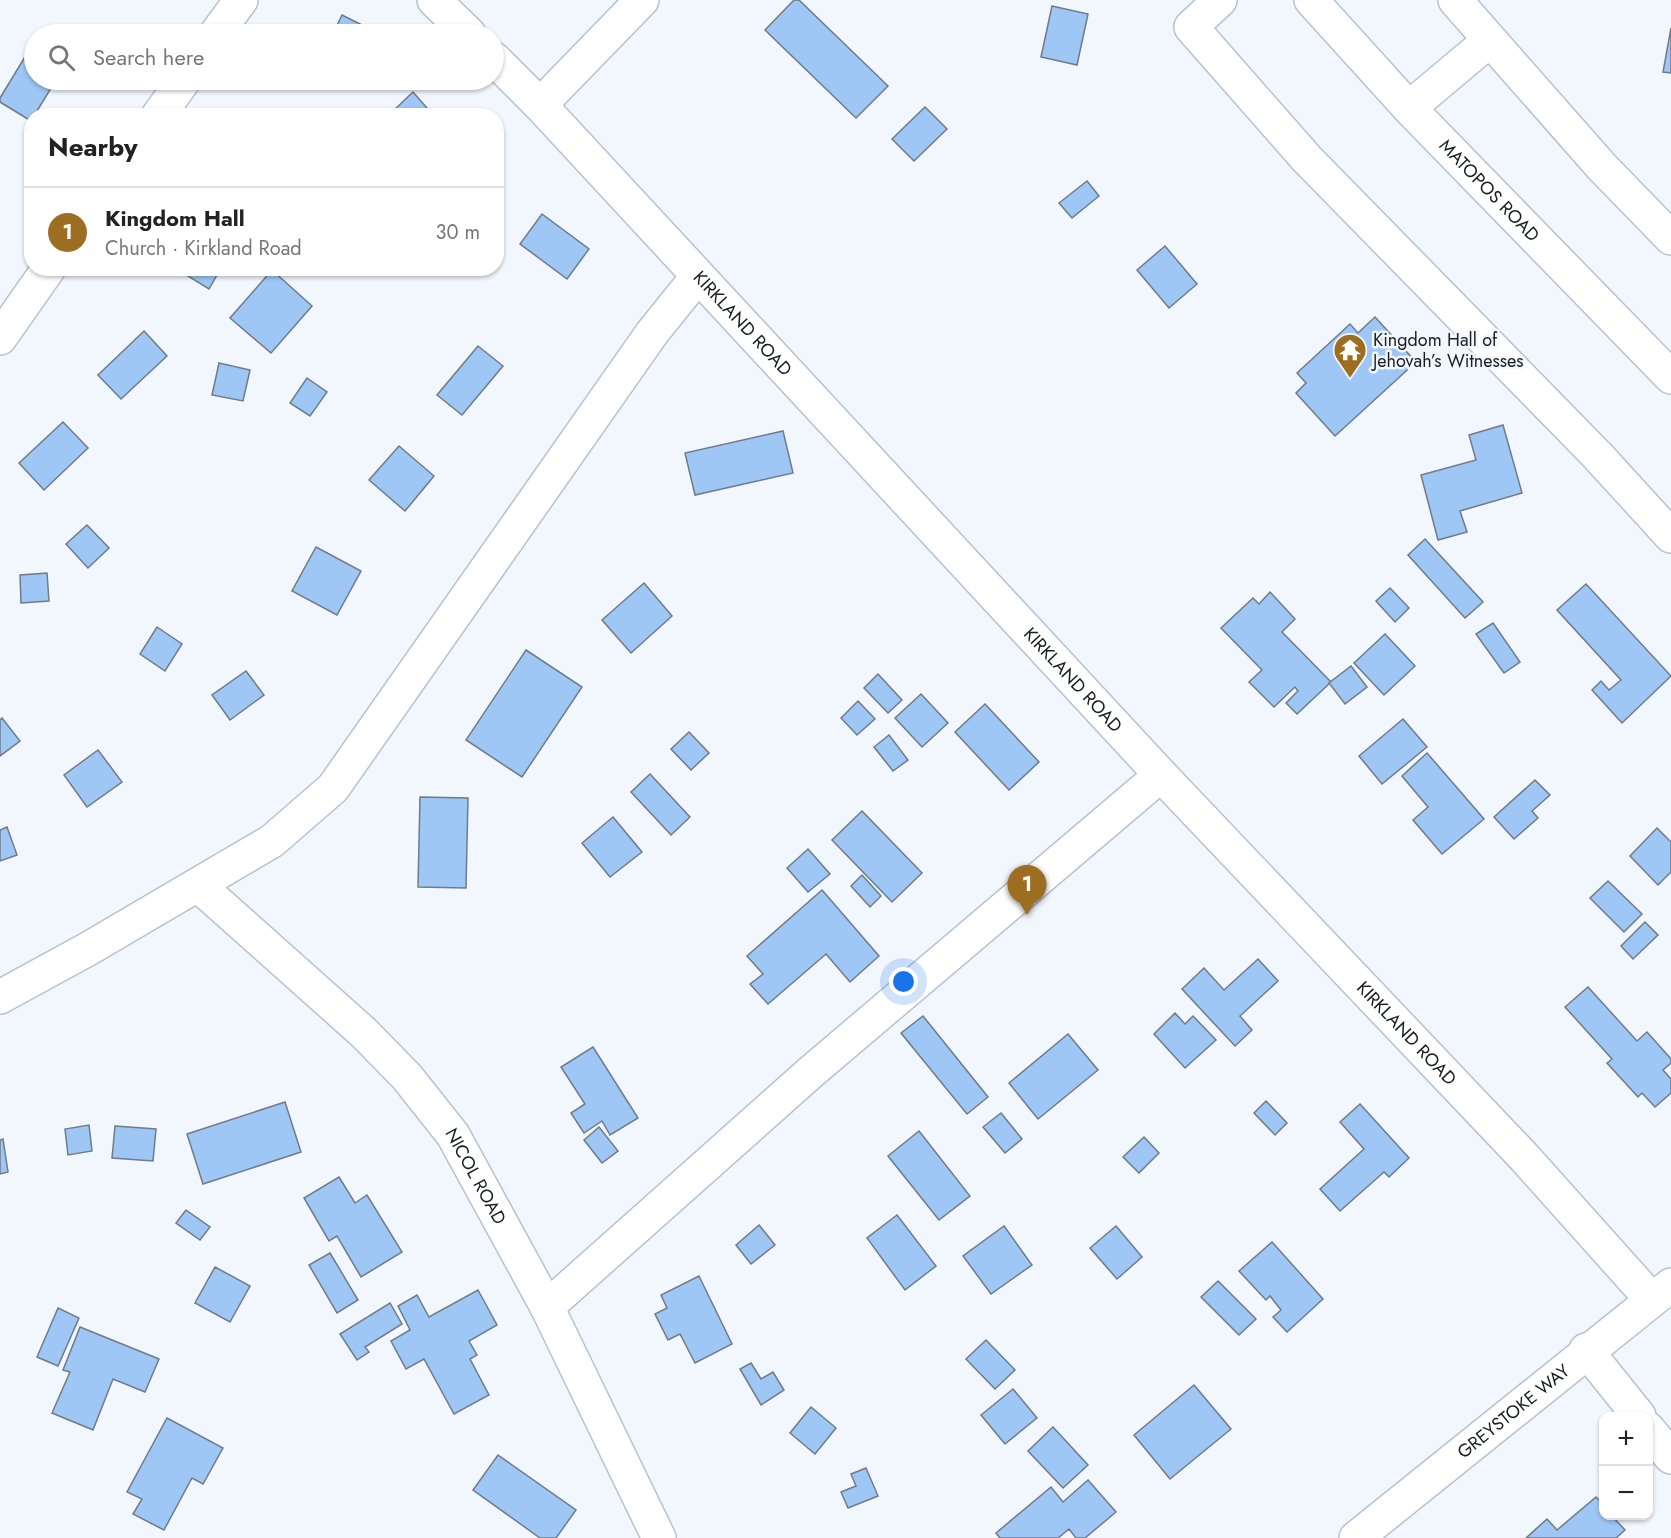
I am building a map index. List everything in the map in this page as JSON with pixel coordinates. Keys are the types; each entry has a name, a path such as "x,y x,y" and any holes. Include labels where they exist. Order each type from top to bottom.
{"street":[{"path":"223,24 241,0"},
{"path":"434,0 459,24"},
{"path":"540,105 642,0"},
{"path":"1220,0 1191,27 1307,159 1596,454 1671,536"},
{"name":"MATOPOS ROAD","path":"1311,0 1409,108 1671,377"},
{"path":"1455,0 1602,167 1671,238"},
{"path":"1409,108 1490,40"},
{"name":"KIRKLAND ROAD","path":"504,69 540,105 1161,775 1524,1157 1662,1292"},
{"path":"164,108 177,90"},
{"path":"0,338 43,276"},
{"path":"0,997 272,841 333,788 652,333 698,276"},
{"path":"547,1307 820,1064 1161,775"},
{"name":"NICOL ROAD","path":"198,885 364,1033 407,1077 453,1135 547,1307 659,1538"},
{"name":"GREYSTOKE WAY","path":"1356,1538 1586,1350 1662,1292"},
{"path":"1586,1350 1636,1412"},
{"path":"1653,1435 1671,1457"}],"building":[{"path":"794,0 799,0 888,86 856,118 765,30"},
{"path":"1052,6 1088,14 1077,65 1041,57"},
{"path":"342,15 360,24 338,24"},
{"path":"1671,28 1671,73 1663,72"},
{"path":"24,59 24,90 50,90 39,108 24,108 24,117 0,102 0,98"},
{"path":"413,92 427,108 396,108"},
{"path":"925,107 947,129 914,161 892,139"},
{"path":"1087,181 1099,196 1072,218 1059,203"},
{"path":"542,214 589,249 567,279 520,244"},
{"path":"1165,246 1197,284 1169,308 1137,270"},
{"path":"188,276 216,276 209,289"},
{"path":"267,276 279,276 312,306 271,353 230,318"},
{"path":"1375,317 1416,362 1335,436 1296,393 1306,383 1297,373 1350,324 1358,333"},
{"path":"144,331 167,356 121,399 98,375"},
{"path":"478,346 503,366 462,415 437,395"},
{"path":"219,363 250,370 243,401 212,395"},
{"path":"307,378 327,392 310,416 290,403"},
{"path":"63,422 88,448 44,490 19,463"},
{"path":"1503,425 1522,493 1460,511 1467,532 1438,540 1421,475 1476,460 1469,435"},
{"path":"783,431 793,473 695,495 685,453"},
{"path":"399,446 434,476 405,511 369,480"},
{"path":"87,525 109,548 88,568 66,544"},
{"path":"1425,539 1483,602 1465,618 1408,555"},
{"path":"316,547 361,571 337,615 292,591"},
{"path":"47,573 49,601 21,603 20,575"},
{"path":"644,583 672,616 631,653 602,620"},
{"path":"1586,584 1671,676 1622,723 1592,690 1601,681 1609,690 1621,680 1557,610"},
{"path":"1390,588 1409,608 1395,622 1376,601"},
{"path":"1270,592 1295,619 1282,632 1331,682 1297,714 1286,703 1298,691 1295,687 1274,707 1249,682 1262,670 1221,628 1253,598 1259,604"},
{"path":"1493,623 1520,662 1504,673 1476,634"},
{"path":"157,627 182,644 165,671 140,654"},
{"path":"1385,634 1415,666 1384,695 1354,663"},
{"path":"526,650 582,687 522,777 466,740"},
{"path":"1351,666 1367,687 1345,704 1329,683"},
{"path":"246,671 264,695 230,720 212,695"},
{"path":"878,674 902,700 888,713 864,688"},
{"path":"921,694 948,723 922,747 895,718"},
{"path":"858,701 875,719 857,735 841,718"},
{"path":"985,704 1039,762 1009,790 955,732"},
{"path":"2,718 20,741 0,756 0,720"},
{"path":"1403,719 1427,747 1382,784 1359,756"},
{"path":"689,732 709,753 691,770 671,749"},
{"path":"889,735 908,760 893,771 874,747"},
{"path":"98,750 122,782 87,807 64,775"},
{"path":"1427,753 1484,819 1442,854 1413,820 1428,807 1402,776"},
{"path":"650,774 690,817 671,835 631,792"},
{"path":"1535,780 1550,795 1532,811 1538,818 1514,839 1494,817"},
{"path":"420,797 468,798 466,888 418,887"},
{"path":"862,811 922,873 892,902 832,840"},
{"path":"613,817 642,852 610,877 582,843"},
{"path":"7,827 17,855 0,861 0,830"},
{"path":"1657,828 1671,842 1671,872 1658,885 1630,856"},
{"path":"808,849 830,874 808,892 787,868"},
{"path":"862,875 881,896 870,907 851,886"},
{"path":"1608,881 1642,914 1624,932 1590,898"},
{"path":"822,890 879,956 850,982 826,954 768,1004 750,984 763,974 747,956"},
{"path":"1645,922 1658,935 1633,959 1621,946"},
{"path":"1258,959 1278,981 1240,1016 1252,1030 1235,1046 1182,989 1204,968 1224,990"},
{"path":"1588,987 1637,1041 1647,1032 1671,1059 1671,1063 1663,1070 1671,1079 1671,1093 1655,1107 1642,1093 1638,1097 1607,1063 1612,1059 1565,1007"},
{"path":"1175,1013 1185,1024 1193,1016 1216,1040 1185,1068 1154,1034"},
{"path":"923,1016 988,1097 967,1114 901,1033"},
{"path":"1068,1034 1098,1070 1038,1119 1009,1083"},
{"path":"593,1047 638,1118 610,1135 602,1121 584,1133 571,1113 585,1104 561,1067"},
{"path":"1266,1101 1287,1123 1275,1135 1254,1113"},
{"path":"285,1102 301,1152 203,1184 187,1134"},
{"path":"1360,1104 1409,1158 1389,1177 1384,1172 1340,1211 1320,1189 1364,1149 1340,1122"},
{"path":"1001,1113 1022,1139 1005,1153 983,1127"},
{"path":"89,1125 92,1151 68,1155 65,1129"},
{"path":"115,1126 156,1129 153,1161 112,1158"},
{"path":"599,1127 618,1151 602,1163 584,1140"},
{"path":"919,1131 970,1196 939,1220 888,1156"},
{"path":"1144,1137 1159,1153 1139,1173 1123,1157"},
{"path":"3,1139 8,1172 0,1174 0,1140"},
{"path":"339,1177 355,1203 367,1195 402,1252 361,1277 337,1236 329,1241 304,1198"},
{"path":"186,1210 210,1227 200,1240 176,1223"},
{"path":"897,1215 936,1266 905,1290 867,1238"},
{"path":"759,1225 775,1245 751,1264 736,1245"},
{"path":"1004,1226 1032,1265 991,1294 963,1256"},
{"path":"1116,1226 1142,1257 1117,1279 1090,1248"},
{"path":"1272,1242 1323,1299 1287,1332 1273,1317 1281,1310 1270,1296 1266,1300 1239,1271"},
{"path":"330,1253 358,1300 337,1313 309,1265"},
{"path":"215,1267 250,1286 230,1322 195,1303"},
{"path":"699,1276 732,1344 695,1363 680,1334 668,1340 655,1314 667,1308 661,1295"},
{"path":"1218,1281 1256,1319 1239,1335 1201,1297"},
{"path":"478,1290 497,1325 469,1341 477,1355 470,1359 489,1395 454,1414 424,1359 406,1369 391,1341 410,1330 398,1306 417,1295 429,1317"},
{"path":"390,1303 402,1324 365,1347 369,1352 357,1360 340,1334"},
{"path":"58,1308 79,1318 58,1366 37,1357"},
{"path":"80,1327 159,1359 145,1392 113,1379 93,1430 52,1413 70,1372 63,1370"},
{"path":"986,1340 1015,1370 995,1389 966,1359"},
{"path":"751,1363 761,1379 773,1372 784,1390 761,1405 740,1369"},
{"path":"1194,1385 1231,1429 1170,1479 1134,1435"},
{"path":"1013,1389 1037,1418 1005,1444 981,1415"},
{"path":"811,1407 836,1428 815,1454 790,1433"},
{"path":"167,1418 223,1448 203,1484 192,1478 164,1530 133,1514 142,1499 127,1492"},
{"path":"1053,1427 1088,1465 1063,1488 1028,1451"},
{"path":"498,1455 576,1510 556,1538 540,1538 473,1490"},
{"path":"866,1468 878,1496 848,1508 841,1492 856,1486 851,1474"},
{"path":"1088,1480 1116,1512 1085,1538 1076,1538 1069,1529 1058,1538 1000,1538 996,1533 1051,1487 1063,1502"},
{"path":"1596,1497 1599,1500 1599,1520 1616,1520 1625,1530 1616,1538 1526,1538 1547,1519 1557,1530"}],"place":[{"name":"Kingdom Hall of Jehovah’s Witnesses","path":"1350,379"},
{"name":"Kingdom Hall","path":"1027,915"}]}
